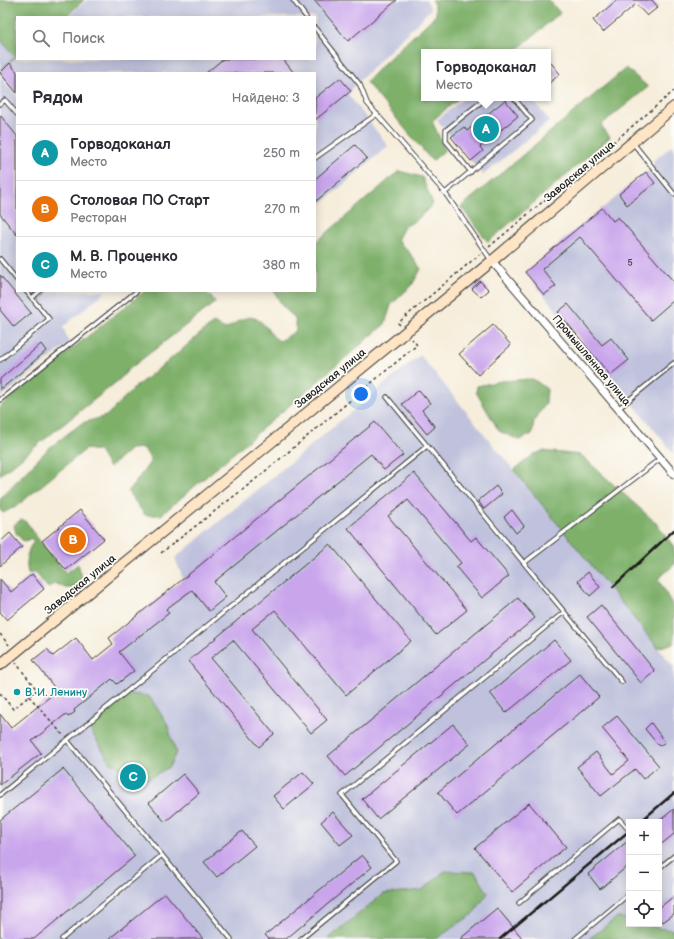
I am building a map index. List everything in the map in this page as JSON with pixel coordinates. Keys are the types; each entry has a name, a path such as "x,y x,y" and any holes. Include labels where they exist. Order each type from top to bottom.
{"main road":[{"name":"Заводская улица","path":"1,662 492,261 674,107"}],"street":[{"name":"Промышленная улица","path":"492,261 674,474"}],"lane":[{"path":"293,0 305,16"},
{"path":"316,29 360,85 367,103 445,194 492,261"},
{"path":"0,104 5,100 16,113"},
{"path":"471,172 446,141 446,130 482,101"},
{"path":"445,194 532,120 516,101"},
{"path":"316,157 377,114"},
{"path":"632,142 674,194"},
{"path":"0,259 16,279"},
{"path":"0,360 49,319 27,292"},
{"path":"32,298 39,292"},
{"path":"0,400 136,292"},
{"path":"619,408 674,362"},
{"path":"388,397 622,682"},
{"path":"0,794 427,446"},
{"path":"524,563 660,458"},
{"path":"301,939 396,861 342,795 564,612"},
{"path":"67,740 231,939"},
{"path":"519,903 619,819 626,827"},
{"path":"62,939 162,855"},
{"path":"662,865 674,856"},
{"path":"575,939 626,896"}],"path":[{"path":"0,693 13,709 38,690 16,662"},
{"path":"29,696 67,740"}],"shaded area":[{"path":"87,0 426,0 431,9 347,93 388,146 316,208 316,72 16,72 16,92 0,74 0,71 16,58 16,60 316,60 316,16 67,16"},
{"path":"0,39 15,57 0,69"},
{"path":"0,77 16,96 16,292 105,292 63,327 69,343 0,398"},
{"path":"460,101 533,101 550,121 483,175 437,120"},
{"path":"674,144 674,454 525,272 653,167 654,160"},
{"path":"420,355 674,667 674,939 0,939 0,720 11,728 57,691 33,660 47,649 55,659 62,654 59,651 76,638 93,660 113,644 109,638 183,579 175,558"}],"green space":[{"path":"0,0 84,0 66,16 16,16 16,57 0,70 15,57 0,39"},
{"path":"432,0 549,0 560,13 518,49 421,49 421,101 455,101 432,121 445,150 432,161 366,82 383,64 436,15"},
{"path":"626,68 648,87 601,125 610,137 488,242 461,207"},
{"path":"399,171 422,177 433,204 417,220 404,227 397,240 409,252 421,269 412,285 391,305 385,324 161,515 145,515 128,492 151,461 144,448 130,449 109,468 99,451 86,449 18,505 3,513 0,510 0,500 3,495 49,448 82,423 106,416 135,387 213,323 226,329 242,319 251,317 261,322 274,337 280,341 296,331 295,318 283,307 275,292 316,292 316,242"},
{"path":"144,292 205,292 216,302 128,370 120,379 0,475 0,406"},
{"path":"533,379 547,389 546,403 534,421 532,434 519,440 499,431 476,392 477,386 501,381"},
{"path":"543,451 581,455 657,524 674,547 674,565 658,579 674,608 674,643 658,648 514,470 534,454"},
{"path":"22,519 28,524 41,543 66,573 78,564 83,581 75,588 65,588 55,583 48,588 35,572 28,574 27,557 29,549 34,542 31,538 26,541 22,540 16,533 14,525"},
{"path":"131,694 149,696 167,723 176,753 169,767 148,779 111,763 88,727 95,720"},
{"path":"445,871 475,872 488,893 473,914 436,939 328,939 383,894 422,890"},
{"path":"616,918 626,918 626,927 654,927 674,930 674,939 589,939"}],"building":[{"path":"314,0 397,0 348,41"},
{"path":"617,0 652,0 658,7 647,16 636,4 603,32 593,20"},
{"path":"222,60 284,60 293,72 207,72"},
{"path":"10,63 17,72 16,92 0,73"},
{"path":"551,63 560,74 551,82"},
{"path":"340,78 351,91 316,119 316,97"},
{"path":"504,101 506,101 518,116 480,147 483,151 471,161 451,137 464,127 467,131"},
{"path":"0,115 16,135 16,234 0,214"},
{"path":"355,145 367,158 316,201 316,178"},
{"path":"646,172 655,183 627,205 619,194"},
{"path":"602,208 613,221 618,217 674,282 674,300 651,320 580,237 542,269 556,286 544,295 525,272"},
{"path":"0,275 31,313 14,327 0,310"},
{"path":"480,281 489,290 481,297 472,289"},
{"path":"568,304 602,345 611,338 629,360 610,375 558,312"},
{"path":"493,325 511,345 478,375 459,354"},
{"path":"41,344 46,351 0,390 0,379"},
{"path":"419,390 430,403 422,410 435,427 427,434 402,404"},
{"path":"375,422 403,455 384,470 371,454 214,582 226,597 209,611 192,590 166,609 169,613 119,652 134,671 117,684 112,679 74,710 75,712 68,717 66,714 32,741 41,753 0,785 0,714 11,728 57,691 33,660 47,649 53,656 76,638 93,660 113,644 109,638"},
{"path":"414,473 471,541 476,537 509,576 482,598 456,567 461,563 408,500 388,516 467,610 436,635 348,528"},
{"path":"496,486 502,494 484,509 478,501"},
{"path":"80,510 104,539 66,570 42,541"},
{"path":"512,510 524,526 516,533 504,517"},
{"path":"10,533 22,547 0,566 0,542"},
{"path":"330,544 411,641 346,695 275,610 252,629 327,720 311,733 233,640 211,658 274,734 259,747 188,661"},
{"path":"588,572 600,587 590,596 578,581"},
{"path":"32,574 44,589 7,620 0,612 0,579 11,592"},
{"path":"518,598 535,618 345,776 328,756"},
{"path":"601,605 655,671 641,683 587,617"},
{"path":"554,640 571,660 506,713 490,693"},
{"path":"580,674 599,697 457,815 438,792"},
{"path":"617,716 659,766 643,779 635,769 601,796 577,767 596,752 613,774 629,761 602,728"},
{"path":"651,723 665,742 659,746 645,729"},
{"path":"453,724 470,744 378,819 362,799"},
{"path":"63,769 135,856 34,939 3,939 0,935 0,820"},
{"path":"303,772 314,784 284,809 273,796"},
{"path":"183,774 199,793 165,822 149,803"},
{"path":"529,803 566,847 512,892 475,848"},
{"path":"674,809 674,834 662,844 662,819"},
{"path":"333,812 353,835 340,845 321,822"},
{"path":"242,831 255,846 217,877 204,862"},
{"path":"626,842 626,867 600,889 588,874"},
{"path":"362,855 372,867 286,939 269,939 265,935"},
{"path":"165,893 203,939 109,939"},
{"path":"674,896 674,914 663,922 662,921 662,906"},
{"path":"497,908 523,939 460,939"}],"railway":[{"path":"613,587 674,530"},
{"path":"644,819 674,793"},
{"path":"500,939 626,834"}],"place":[{"name":"Горводоканал","path":"486,129"},
{"name":"Столовая ПО Старт","path":"73,540"},
{"name":"В. И. Ленину","path":"17,692"},
{"name":"М. В. Проценко","path":"133,777"}]}
